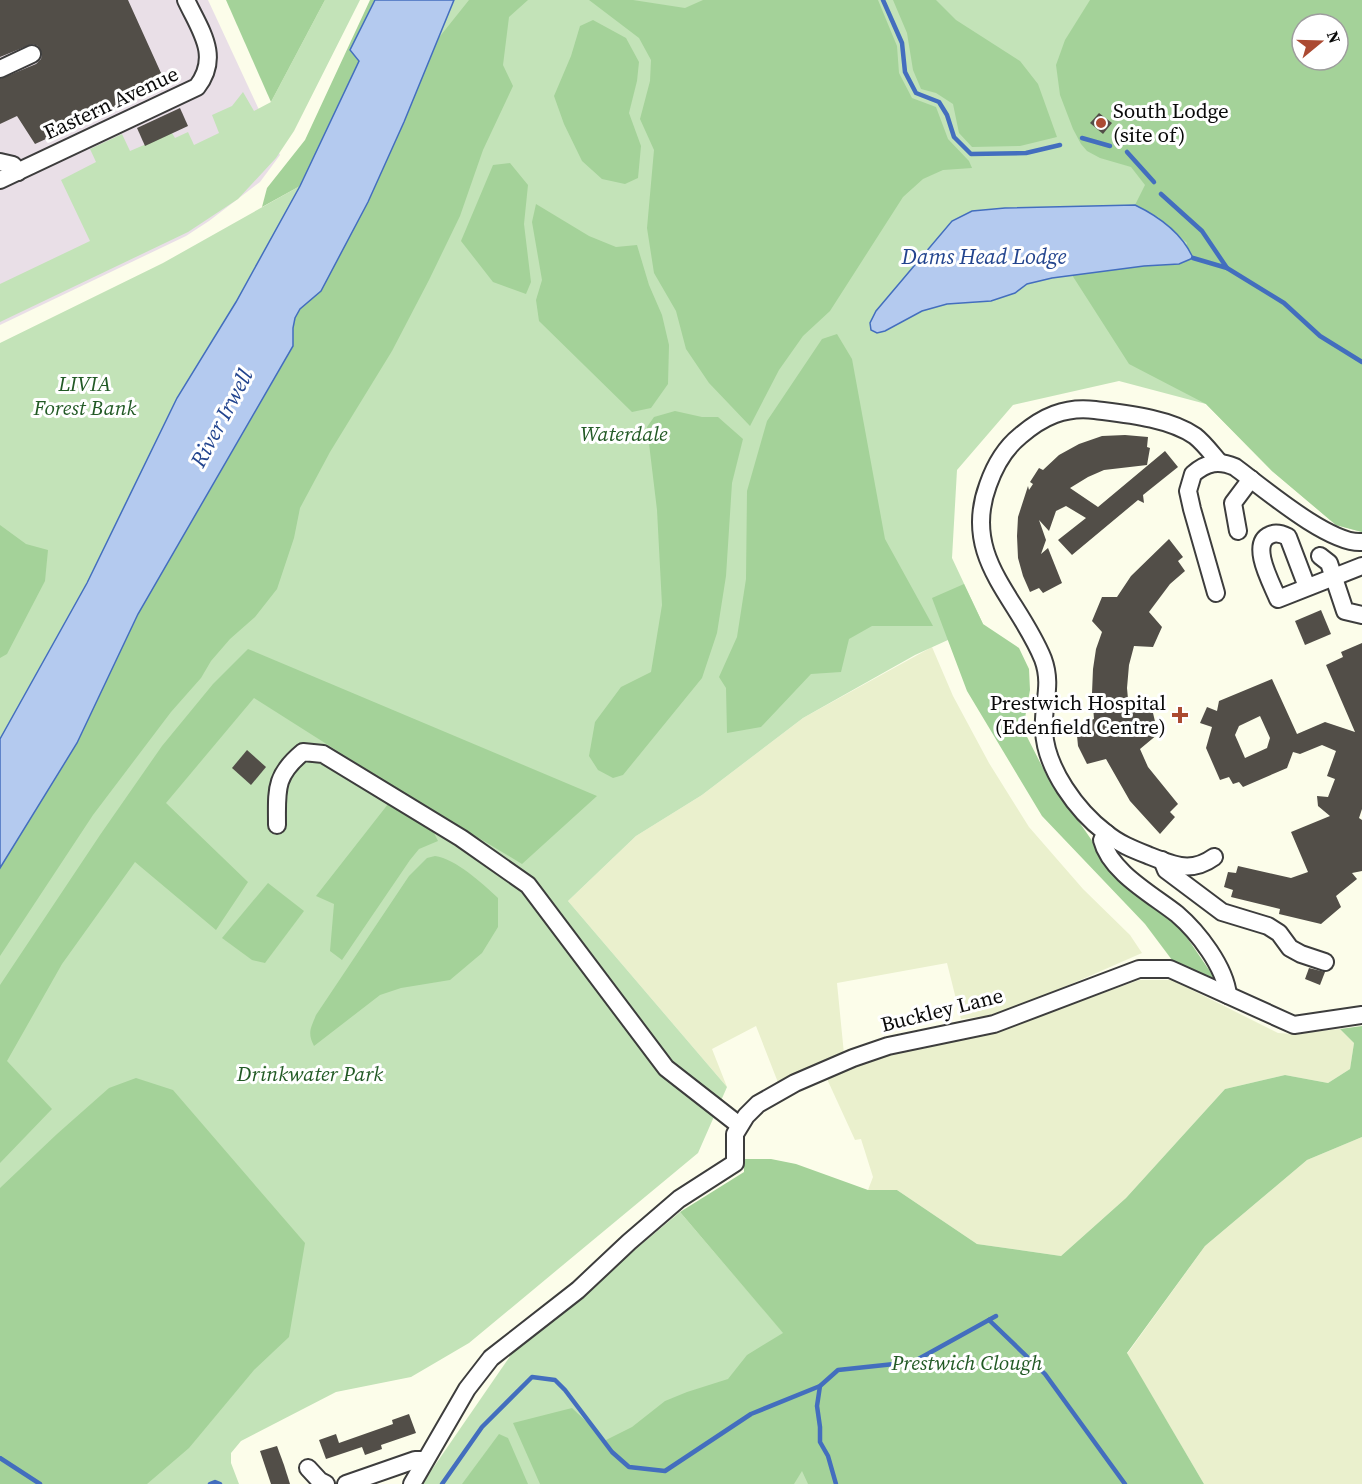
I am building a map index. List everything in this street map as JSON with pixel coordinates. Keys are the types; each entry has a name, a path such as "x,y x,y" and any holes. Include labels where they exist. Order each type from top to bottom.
{"street":[{"name":"Eastern Avenue","path":"0,180 197,87 202,80 210,56 186,0"},
{"path":"0,69 32,54"},
{"path":"0,162 13,165 18,172"},
{"path":"1214,857 1194,867 1162,860 1127,846 1106,833 1069,793 1048,753 1044,733 1043,719 1048,692 1043,661 1030,632 993,573 985,553 980,522 987,489 1001,456 1015,440 1041,420 1058,412 1088,409 1178,426 1197,437 1220,463"},
{"path":"1215,593 1188,491 1193,474 1210,463 1235,467 1301,516 1335,536 1362,542"},
{"path":"1238,531 1233,503 1251,479"},
{"path":"1320,556 1329,563 1345,611 1362,615"},
{"path":"1307,587 1362,566"},
{"path":"277,825 279,778 292,761 303,752 323,754 461,838 528,885 666,1068 739,1125 734,1142 735,1163 679,1199 578,1290 491,1358 467,1389 412,1484"},
{"path":"1106,833 1102,840 1104,847 1115,863 1131,879 1179,916 1209,950 1219,967 1228,995 1294,1025 1362,1015"},
{"path":"1162,860 1166,870 1222,912 1268,926 1279,933 1290,948 1325,962"},
{"name":"Buckley Lane","path":"739,1125 758,1104 774,1094 853,1058 888,1046 994,1024 1139,969 1170,969 1228,995"},
{"path":"346,1484 415,1460 425,1460"},
{"path":"308,1468 326,1484"}],"shaded area":[{"path":"0,0 208,0 280,155 260,182 186,236 0,325"}],"green space":[{"path":"226,0 325,0 271,102"},
{"path":"325,0 360,0 294,131 276,158 238,199 188,232 0,322 0,284 90,241 61,180 96,162 90,149 122,134 130,151 172,133 175,138 188,132 194,145 219,133 212,115 232,106 243,92 254,111 271,102"},
{"path":"370,0 375,0 350,50 359,61 300,186 262,207 267,188 305,140"},
{"path":"454,0 1362,0 1362,532 1336,525 1272,471 1206,404 1119,381 1013,405 957,470 952,558 983,624 915,655 803,718 702,795 636,836 568,901 727,1087 698,1153 469,1343 411,1377 336,1392 241,1441 231,1453 231,1463 239,1484 0,1484 0,868 77,743 138,614 257,407 300,309 321,290 404,122"},
{"path":"469,0 528,0 509,17 503,65 513,86 483,150 460,216 429,280 392,351 330,452 300,508 294,538 277,589 255,617 230,639 211,661 201,678 171,712 93,815 0,956 0,868 77,743 138,614 293,347 295,318 300,309 321,290 368,202 404,122 433,45"},
{"path":"589,0 633,0 685,8 703,0 878,0 897,46 899,73 912,98 936,107 948,139 969,161 972,168 943,170 923,179 903,197 830,311 803,336 779,370 750,426 709,383 686,349 676,311 654,273 647,228 654,150 640,119 650,81 651,60 639,38"},
{"path":"893,0 936,0 956,20 1020,61 1038,84 1057,137 1020,146 972,147 959,133 953,104 936,93 921,89 913,70 907,33"},
{"path":"1090,0 1362,0 1362,532 1336,525 1272,471 1206,404 1129,364 1072,275 1179,264 1187,243 1158,217 1135,205 1145,185 1131,167 1100,158 1087,151 1081,144 1060,95 1056,65 1065,40"},
{"path":"593,20 626,38 639,62 629,113 641,146 638,178 625,184 602,179 582,161 564,124 554,96 571,56 580,26"},
{"path":"510,163 528,185 524,224 531,282 526,294 493,282 461,241 493,165"},
{"name":"LIVIA Forest Bank","path":"300,186 236,302 177,398 87,583 0,739 0,343 163,263"},
{"path":"536,204 589,236 616,247 637,245 649,285 662,315 669,345 668,384 651,408 632,412 539,321 536,300 542,280 532,222"},
{"path":"837,334 852,359 885,539 933,626 872,626 849,639 841,672 811,674 761,727 727,733 726,688 719,677 737,637 746,579 747,491 767,421 822,339"},
{"path":"675,411 702,417 718,417 743,439 732,483 726,576 717,633 702,678 623,775 613,778 598,770 589,756 595,722 621,687 651,672 662,605 657,510 647,427 654,417"},
{"path":"0,525 26,544 48,550 45,581 7,654 0,658"},
{"path":"964,584 983,624 1019,648 1029,669 1030,690 1023,729 1046,774 1095,845 1126,881 1175,920 1218,983 1172,960 1145,924 1042,816 967,691 932,598"},
{"path":"932,647 953,696 989,763 1029,827 1083,889 1130,935 1142,953 1046,995 993,1015 961,1019 947,963 837,983 844,1054 779,1085 756,1026 712,1049 727,1087 568,901 636,836 702,795 803,718"},
{"path":"248,649 597,796 522,864 399,790 254,698 166,803 248,882 216,930 135,862 62,964 7,1061 52,1109 0,1163 0,985 162,746 213,684"},
{"path":"392,799 429,823 438,841 419,849 410,860 342,960 330,951 334,904 316,896"},
{"path":"435,856 460,867 498,898 498,927 482,953 450,980 401,988 380,995 314,1046 310,1034 316,1015 409,876 427,858"},
{"path":"268,883 304,911 265,963 252,960 222,938"},
{"path":"1139,980 1172,980 1278,1033 1292,1034 1340,1029 1354,1043 1350,1069 1328,1083 1285,1075 1225,1089 1126,1198 1061,1256 977,1244 897,1190 868,1190 873,1177 861,1139 855,1140 827,1079 890,1052 995,1032"},
{"name":"Prestwich Clough","path":"1362,1026 1362,1137 1307,1160 1205,1246 1127,1353 1204,1484 808,1484 802,1471 794,1484 540,1484 513,1423 572,1408 590,1425 602,1442 632,1427 665,1401 728,1379 747,1355 783,1333 680,1212 744,1172 744,1159 771,1159 796,1164 868,1190 897,1190 977,1244 1061,1256 1126,1198 1225,1089 1285,1075 1328,1083 1350,1069 1354,1043 1340,1029"},
{"path":"136,1078 173,1090 305,1243 289,1337 254,1370 189,1448 147,1484 0,1484 0,1188 109,1088"},
{"path":"1362,1137 1362,1484 1204,1484 1127,1354 1205,1246 1307,1160"},
{"path":"680,1212 876,1441 903,1484 422,1484 513,1352"},
{"path":"499,1434 508,1438 528,1484 462,1484"}],"water":[{"name":"River Irwell","path":"375,0 454,0 368,202 321,291 300,309 295,318 293,346 138,614 77,743 0,868 0,739 87,583 177,398 236,302 300,186 359,61 350,50"},
{"name":"Dams Head Lodge","path":"1135,205 1153,215 1176,233 1193,258 1179,264 1144,266 1052,278 1027,284 1015,293 991,301 947,304 922,311 885,331 877,333 871,330 870,323 876,311 952,221 972,211"}],"building":[{"path":"0,0 128,0 166,84 35,144 17,116 0,124 0,79 36,64 42,54 38,46 32,44 0,57"},
{"path":"180,108 188,126 145,146 137,128"},
{"name":"South Lodge (site of)","path":"1099,113 1112,123 1103,134 1090,123"},
{"path":"1102,436 1148,437 1147,447 1150,448 1147,465 1104,470 1070,488 1098,507 1165,451 1178,467 1143,495 1144,503 1138,500 1072,555 1058,540 1086,518 1066,506 1056,511 1049,531 1039,520 1046,540 1041,554 1048,548 1062,583 1043,593 1039,588 1030,592 1018,558 1017,536 1018,517 1028,486 1029,490 1033,484 1030,482 1039,468 1043,470 1059,455 1079,444"},
{"path":"1169,539 1183,557 1178,561 1185,571 1170,584 1149,612 1162,627 1153,647 1134,646 1129,665 1127,688 1129,710 1153,713 1158,734 1140,749 1148,767 1178,804 1170,812 1175,817 1160,834 1130,801 1106,759 1087,764 1078,746 1076,725 1094,719 1093,669 1096,649 1102,632 1092,621 1102,597 1117,597 1131,576"},
{"path":"1321,610 1331,634 1305,645 1295,621"},
{"path":"1362,643 1362,809 1359,818 1362,820 1362,871 1352,873 1357,879 1336,896 1341,907 1321,924 1279,914 1280,909 1231,897 1233,890 1224,887 1228,872 1236,873 1238,866 1291,878 1308,872 1291,832 1330,816 1318,806 1317,796 1328,797 1335,779 1327,776 1336,751 1322,745 1300,754 1293,752 1287,768 1243,787 1239,782 1233,784 1229,777 1220,780 1206,748 1212,727 1200,723 1207,707 1217,711 1219,701 1272,679 1297,734 1325,722 1355,732 1326,665 1343,657 1341,652","holes":["1260,716 1270,738 1267,748 1245,758 1235,735 1239,726"]},
{"path":"247,750 266,767 251,785 232,768"},
{"path":"1309,968 1325,972 1320,985 1305,979"},
{"path":"409,1414 416,1433 381,1445 382,1449 365,1455 362,1447 326,1459 319,1440 336,1434 339,1443 393,1424 392,1420"},
{"path":"277,1446 290,1484 271,1484 260,1451"}],"waterway":[{"path":"883,0 902,43 905,72 916,93 939,102 947,115 954,137 971,154 1026,153 1060,145"},
{"path":"1082,138 1110,146"},
{"path":"1127,152 1154,182"},
{"path":"1161,194 1202,231 1227,268 1284,303 1320,336 1362,362"},
{"path":"1193,258 1227,268"},
{"path":"442,1484 482,1427 532,1377 555,1380 612,1452 629,1467 665,1471 751,1414 820,1386 838,1370 913,1362 996,1316"},
{"path":"989,1320 1045,1374 1125,1484"},
{"path":"820,1386 817,1406 820,1442 828,1456 836,1484"},
{"path":"0,1458 40,1484"},
{"path":"210,1484 215,1482 220,1484"}],"place":[{"name":"South Lodge (site of)","path":"1101,123"},
{"name":"Prestwich Hospital (Edenfield Centre)","path":"1180,715"}],"park label":[{"name":"Waterdale","path":"624,434"},
{"name":"Drinkwater Park","path":"310,1074"}]}
